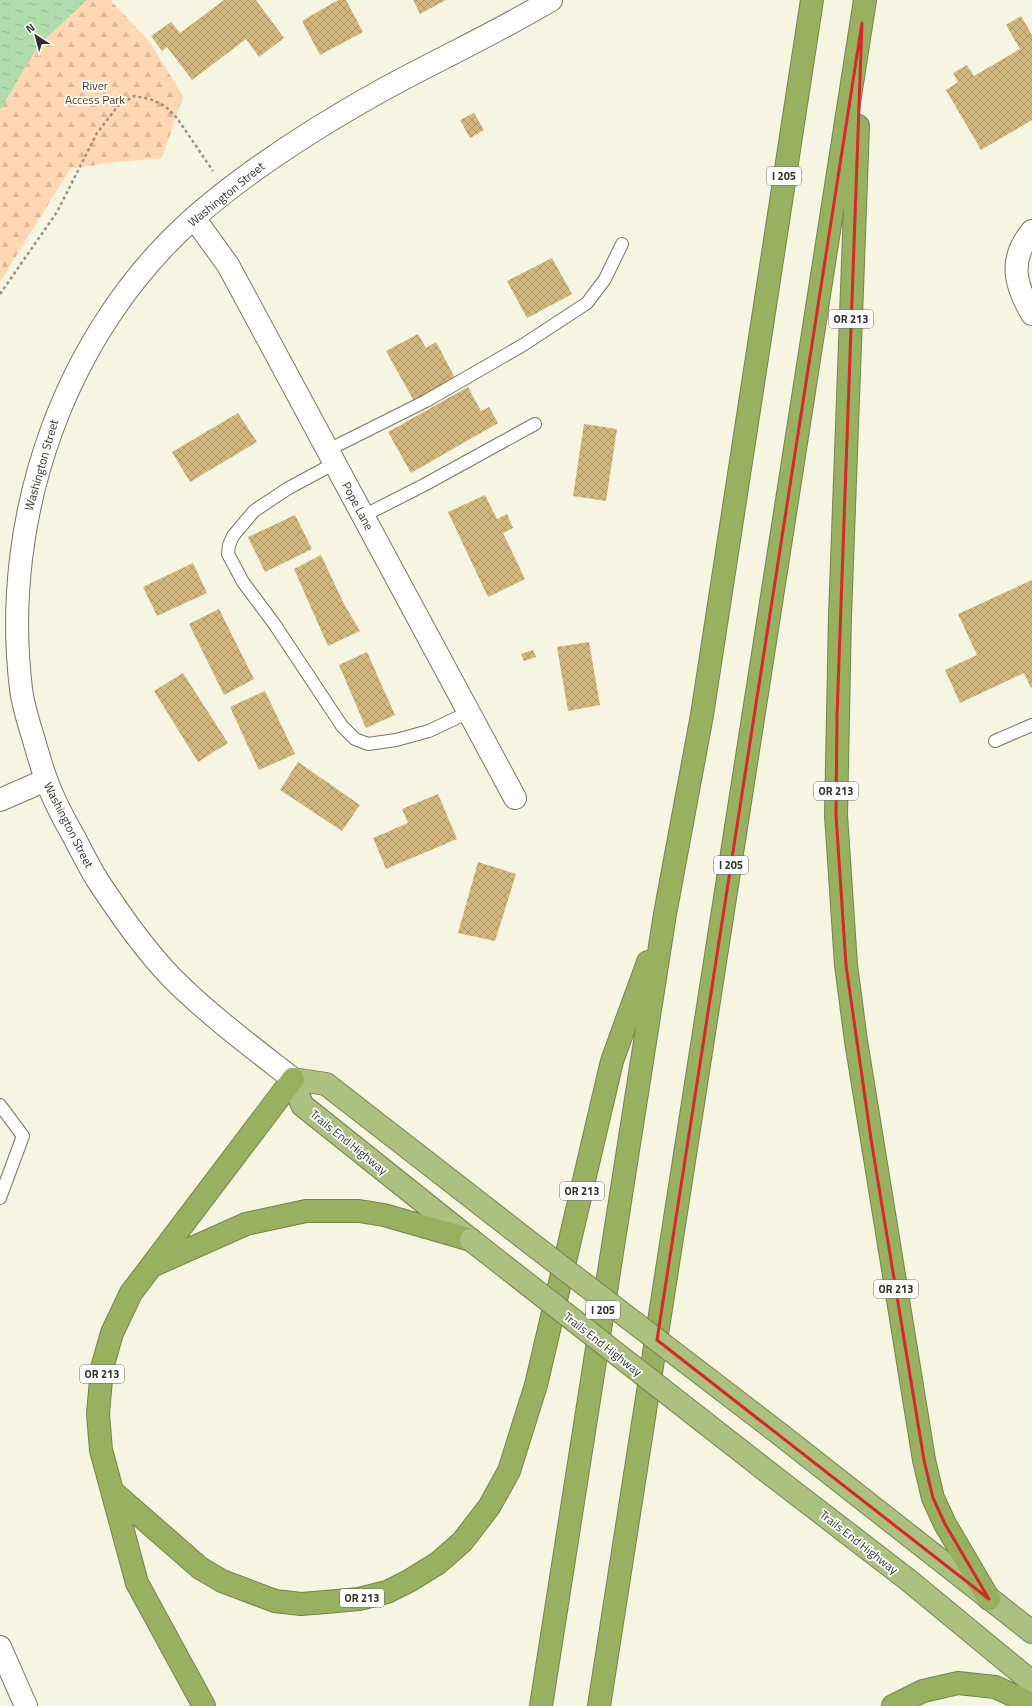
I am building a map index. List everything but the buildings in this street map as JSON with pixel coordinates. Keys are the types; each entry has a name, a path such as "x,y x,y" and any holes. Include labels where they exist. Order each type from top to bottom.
{"highway":[{"name":"I 205","path":"541,1706 665,914 702,715 812,0"},
{"name":"I 205","path":"599,1706 865,0"},
{"name":"OR 213","path":"862,23 837,716 836,815 846,965 871,1139 927,1472 933,1498 945,1524 989,1599 1032,1632"},
{"name":"OR 213","path":"471,1240 384,1215 359,1211 306,1211 246,1224 151,1266 131,1293 112,1333 102,1368 98,1414 101,1450 113,1492 200,1568 222,1581 275,1601 301,1604 359,1599 388,1592 438,1563 462,1542 489,1507 510,1471 536,1385 612,1061 665,914"},
{"path":"151,1266 293,1079 326,1084 781,1435 989,1599"},
{"name":"Trails End Highway","path":"293,1079 302,1105 471,1240 907,1579 1032,1682"},
{"path":"113,1492 138,1583 204,1706"},
{"path":"893,1706 922,1691 958,1683 995,1688 1032,1704"}],"street":[{"name":"Washington Street","path":"293,1079 200,1004 170,976 147,948 97,879 57,806 46,780 25,708 21,690 17,652 18,577 26,518 34,484 54,416 88,346 132,284 168,243 194,218 227,191 285,148 388,87 551,0"},
{"name":"Pope Lane","path":"194,218 228,265 515,798"},
{"path":"1032,232 1024,241 1018,255 1018,284 1022,296 1032,314"},
{"path":"0,800 46,780"},
{"path":"0,1647 26,1706"}],"lane":[{"path":"469,712 429,732 396,740 368,744 355,739 342,726 275,625 243,582 228,554 229,545 233,536 254,511 331,456 523,345 587,303 605,279 622,244"},
{"path":"363,516 424,485 535,424"},
{"path":"995,741 1032,725"},
{"path":"0,1105 23,1136 0,1198"}],"path":[{"path":"0,294 57,212 97,133 118,106 134,96 150,99 165,106 177,118 227,191"}],"highlighted area":[{"path":"862,23 837,716 836,815 846,965 871,1139 924,1460 933,1498 945,1524 989,1599 657,1340"}],"green space":[{"name":"River Access Park","path":"87,0 110,0 149,41 183,96 162,158 115,162 70,169 0,282 0,110 38,46"}],"water":[{"path":"0,0 87,0 38,46 0,110"}]}
